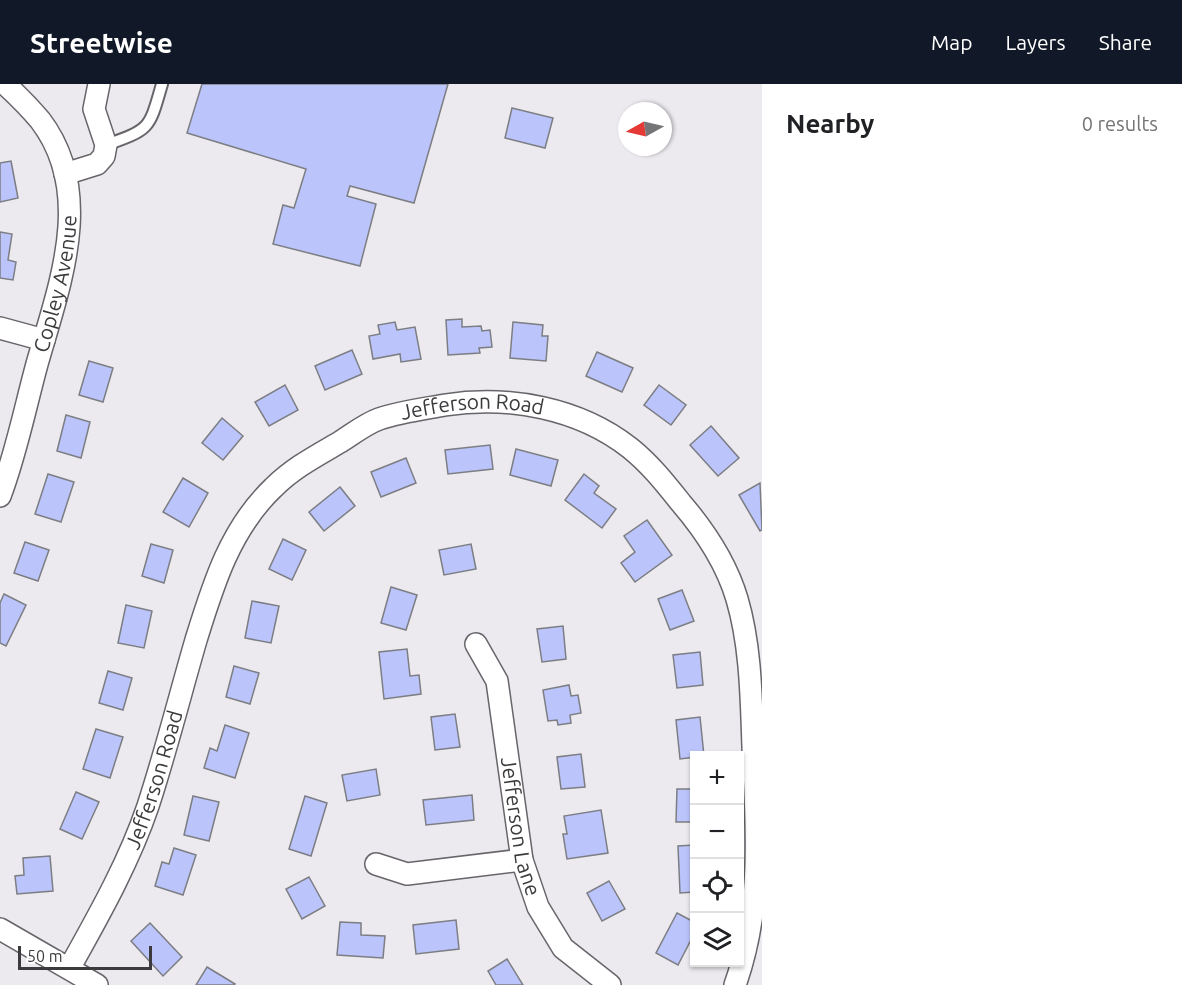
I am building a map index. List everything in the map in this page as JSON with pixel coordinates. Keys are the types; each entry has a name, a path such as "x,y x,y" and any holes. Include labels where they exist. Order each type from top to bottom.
{"street":[{"name":"Copley Avenue","path":"0,496 69,243 70,215 65,174 54,145 41,121 5,84"},
{"path":"65,174 97,164 104,156 106,145 94,110 99,84"},
{"path":"0,328 44,340"},
{"name":"Jefferson Road","path":"70,967 112,890 147,808 221,563 242,526 270,490 303,462 368,424 395,415 462,403 503,402 539,406 578,419 626,445 664,481 695,518 719,555 728,575 737,599 746,641 756,813 757,887 751,930 735,985"},
{"name":"Jefferson Lane","path":"476,644 497,681 522,860 538,907 561,945 584,967 610,985"},
{"path":"376,864 407,874 522,860"},
{"path":"0,928 70,967 97,985"}],"lane":[{"path":"106,145 145,129 153,115 162,84"}],"building":[{"path":"202,84 448,84 414,203 350,186 347,196 376,204 360,266 273,244 283,205 294,208 306,169 187,133"},
{"path":"512,108 553,118 545,148 505,138"},
{"path":"11,161 18,198 0,202 0,163"},
{"path":"0,232 12,234 8,260 16,262 13,280 0,278"},
{"path":"462,319 462,327 481,326 482,331 490,330 492,347 479,348 480,353 448,355 446,320"},
{"path":"395,322 397,330 415,327 421,359 401,362 400,354 373,359 369,336 380,334 378,325"},
{"path":"513,322 543,325 542,336 548,336 546,361 510,358"},
{"path":"352,350 362,374 325,390 315,366"},
{"path":"597,352 633,368 622,392 586,376"},
{"path":"89,361 113,368 103,402 79,395"},
{"path":"285,385 298,410 269,426 255,402"},
{"path":"659,385 686,405 671,425 644,405"},
{"path":"66,415 90,422 81,458 57,451"},
{"path":"222,418 243,436 223,460 202,443"},
{"path":"711,426 739,458 718,476 690,445"},
{"path":"490,445 493,469 448,474 445,450"},
{"path":"516,449 558,460 551,486 510,475"},
{"path":"406,458 416,483 381,497 371,472"},
{"path":"48,474 74,482 61,522 35,514"},
{"path":"584,474 599,486 594,493 616,509 602,528 565,500"},
{"path":"183,478 208,493 189,527 163,512"},
{"path":"760,483 762,530 760,531 739,495"},
{"path":"340,487 355,506 324,531 309,512"},
{"path":"647,520 672,555 635,582 621,563 635,552 624,536"},
{"path":"283,539 306,550 292,580 269,569"},
{"path":"25,542 49,550 38,581 14,573"},
{"path":"151,544 173,550 164,583 142,576"},
{"path":"471,544 476,569 444,575 439,550"},
{"path":"391,587 417,595 406,630 381,623"},
{"path":"682,590 694,621 670,630 658,599"},
{"path":"4,594 26,605 6,646 0,643 0,603"},
{"path":"252,601 279,606 271,643 245,638"},
{"path":"126,605 152,611 144,648 118,643"},
{"path":"563,626 566,659 542,662 537,629"},
{"path":"407,649 410,676 419,675 421,694 384,699 379,652"},
{"path":"700,652 703,685 677,688 673,655"},
{"path":"234,666 259,673 250,704 226,697"},
{"path":"108,671 132,678 123,710 99,703"},
{"path":"569,685 571,696 578,695 581,713 570,715 571,723 558,725 557,720 548,721 543,690"},
{"path":"455,714 460,747 435,750 431,717"},
{"path":"700,717 703,751 690,751 690,758 680,759 676,720"},
{"path":"225,725 249,733 235,778 204,768 210,748 217,751"},
{"path":"96,729 123,737 110,778 83,769"},
{"path":"581,754 585,787 561,789 557,757"},
{"path":"376,769 380,795 347,801 342,775"},
{"path":"677,789 690,789 690,822 676,822"},
{"path":"76,792 99,802 82,839 60,829"},
{"path":"472,795 474,820 426,825 423,800"},
{"path":"193,796 219,802 209,841 184,835"},
{"path":"305,796 327,803 311,856 289,849"},
{"path":"601,810 608,853 567,859 563,834 567,834 564,816"},
{"path":"690,845 690,892 680,893 678,846"},
{"path":"174,848 196,855 183,895 155,886 162,862 169,864"},
{"path":"50,856 53,891 17,894 15,876 24,875 23,858"},
{"path":"309,877 325,906 302,919 286,889"},
{"path":"609,881 625,909 602,921 587,893"},
{"path":"677,913 690,920 690,942 678,965 656,953"},
{"path":"456,920 459,949 416,954 413,925"},
{"path":"340,922 361,923 361,935 385,936 383,958 337,955"},
{"path":"150,923 182,957 163,976 131,941"},
{"path":"507,959 523,985 496,985 488,971"},
{"path":"207,967 235,984 196,985"}]}
